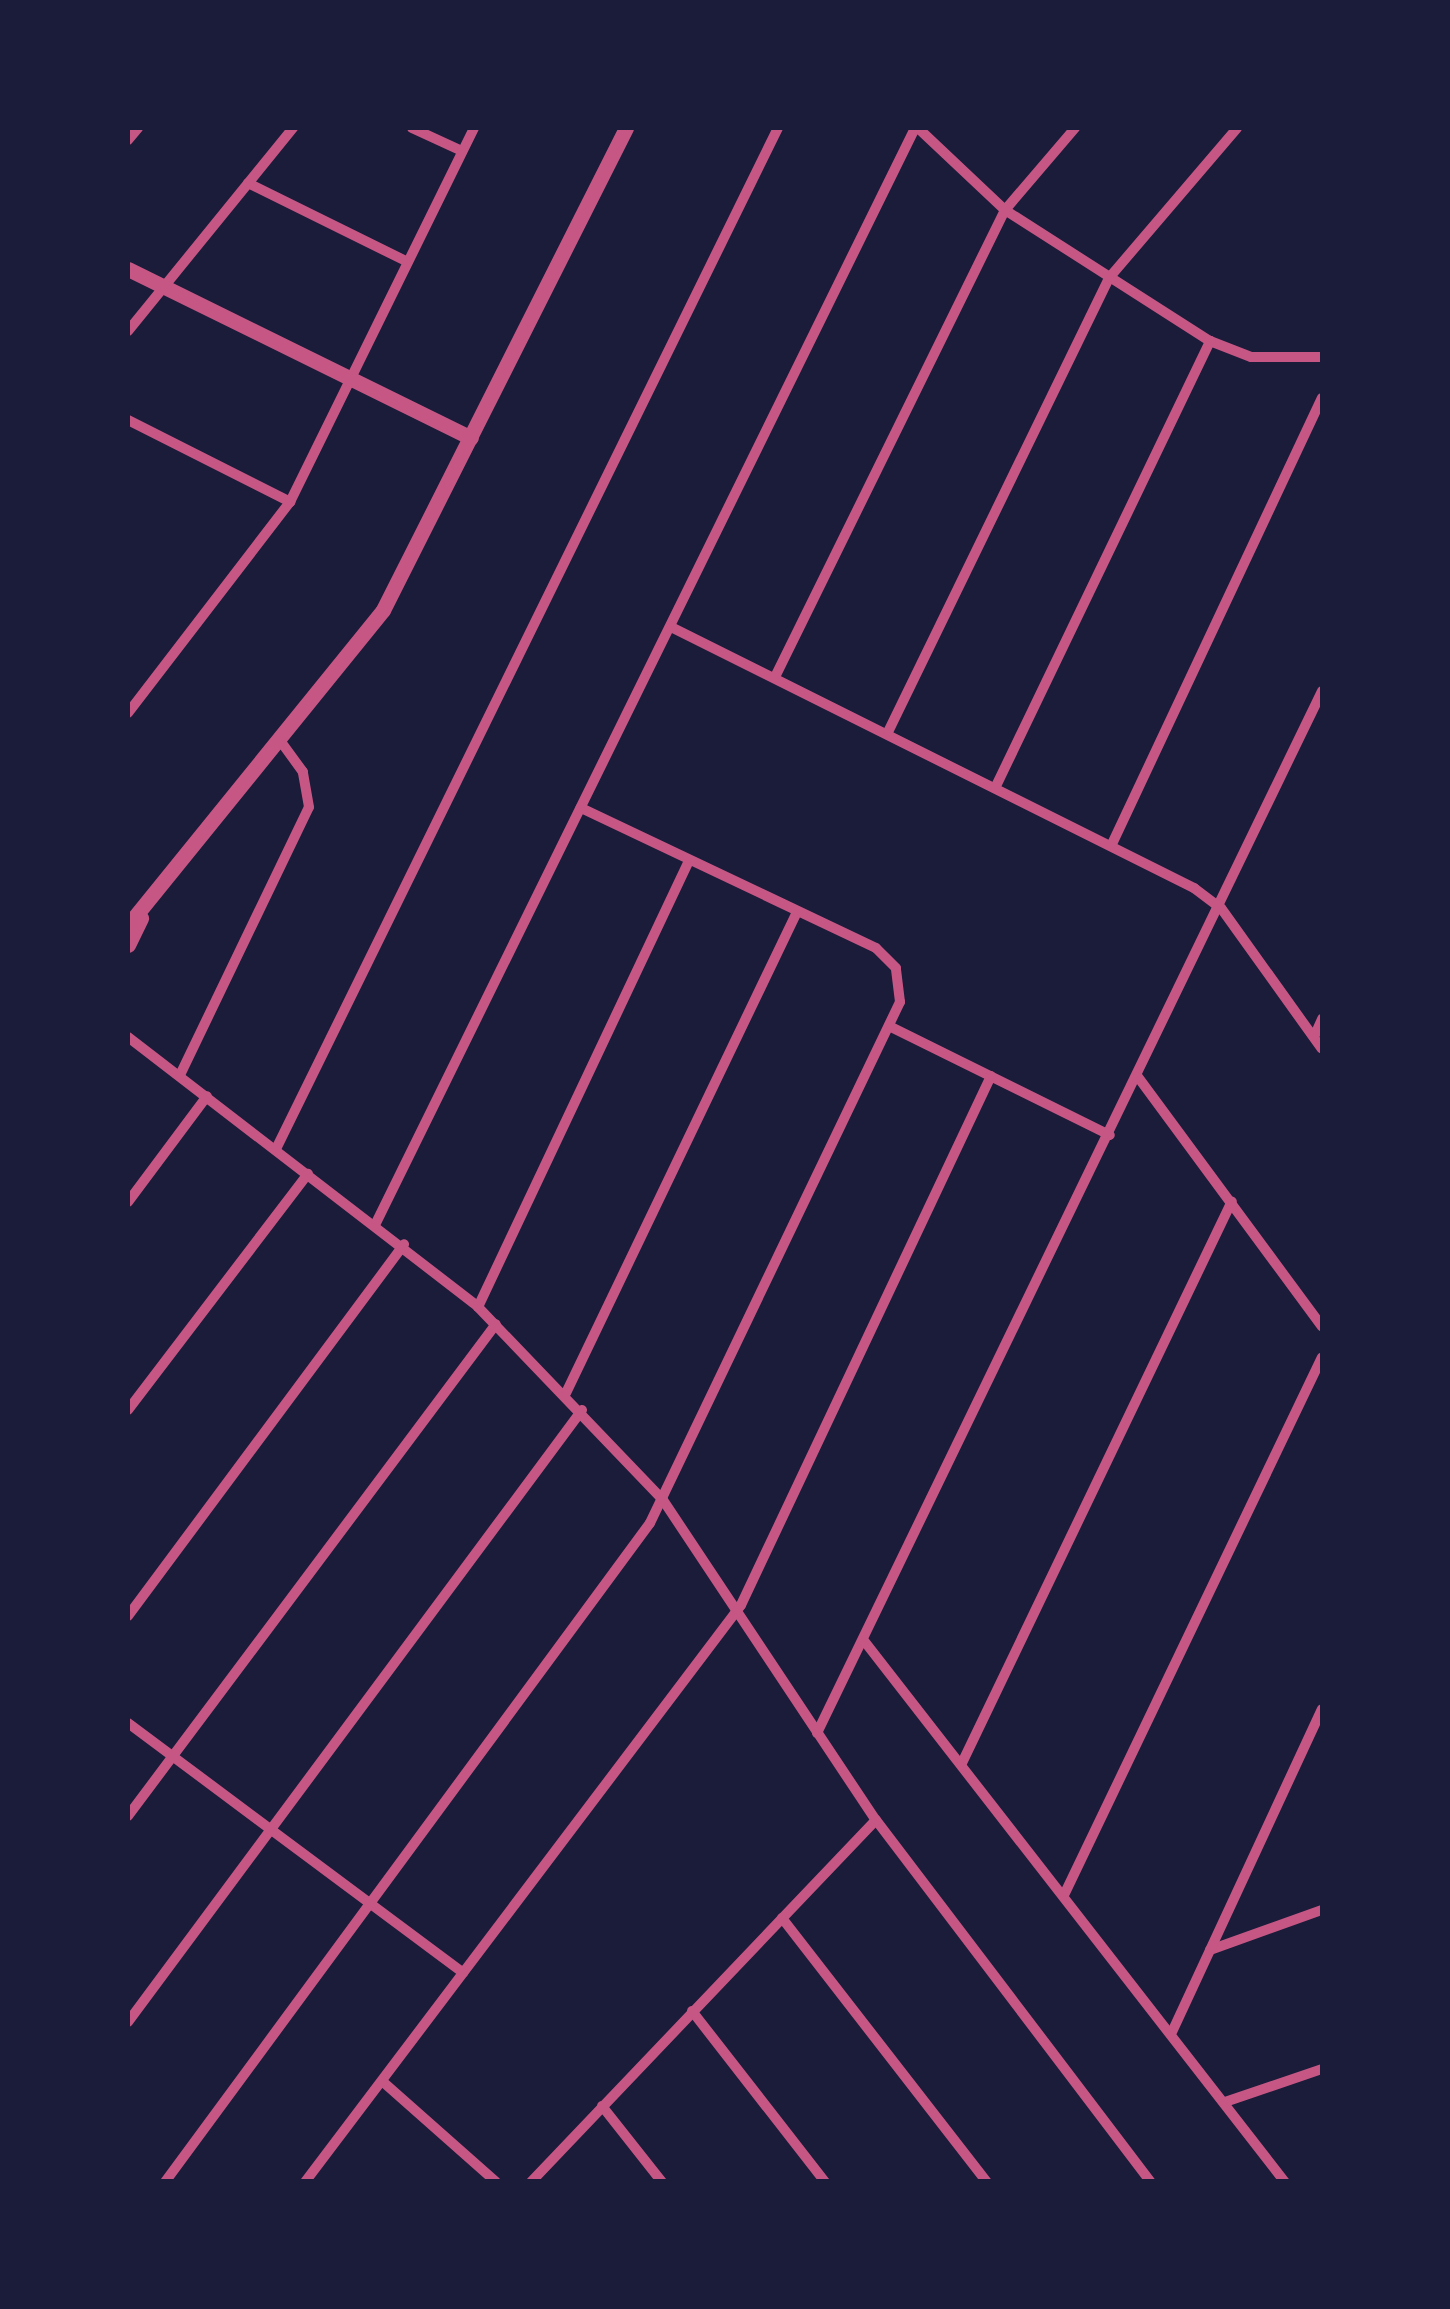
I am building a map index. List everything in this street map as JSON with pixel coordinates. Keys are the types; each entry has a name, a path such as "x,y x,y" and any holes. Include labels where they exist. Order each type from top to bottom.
{"street":[{"path":"128,140 138,128"},
{"path":"128,331 292,128"},
{"path":"412,128 462,151"},
{"path":"128,713 290,502 474,128"},
{"path":"128,925 148,906 383,610 626,128"},
{"path":"276,1149 778,128"},
{"path":"376,1224 916,128 1004,210 1210,342 1251,356 1322,357"},
{"path":"775,678 1004,210 1075,128"},
{"path":"888,732 1110,278 1237,128"},
{"path":"248,183 408,262"},
{"path":"128,269 159,291 471,438"},
{"path":"997,784 1210,342"},
{"path":"1112,844 1322,398"},
{"path":"128,420 290,502"},
{"path":"671,628 997,784 1112,844 1221,908 1322,1049"},
{"path":"818,1733 1221,908 1322,691"},
{"path":"180,1075 309,807 304,772 280,742"},
{"path":"165,2182 663,1500 890,1027 896,968 797,912 581,808"},
{"path":"478,1307 689,861"},
{"path":"128,945 148,906"},
{"path":"566,1393 797,912"},
{"path":"1314,1037 1322,1019"},
{"path":"890,1027 1110,1134"},
{"path":"128,1037 404,1244 478,1307 566,1393 663,1500 741,1606 876,1820 1150,2182"},
{"path":"305,2182 741,1606 991,1076"},
{"path":"1138,1077 1322,1327"},
{"path":"128,1202 206,1096"},
{"path":"128,1410 308,1174"},
{"path":"962,1763 1232,1200"},
{"path":"128,1616 404,1244"},
{"path":"128,1816 496,1324"},
{"path":"1065,1893 1322,1357"},
{"path":"128,2022 582,1410"},
{"path":"865,1642 1065,1893 1285,2182"},
{"path":"1172,2032 1322,1709"},
{"path":"128,1723 463,1973"},
{"path":"532,2182 876,1820"},
{"path":"1210,1950 1322,1910"},
{"path":"782,1918 987,2182"},
{"path":"692,2011 825,2182"},
{"path":"1226,2102 1322,2069"},
{"path":"382,2081 496,2182"},
{"path":"602,2106 662,2182"}]}
